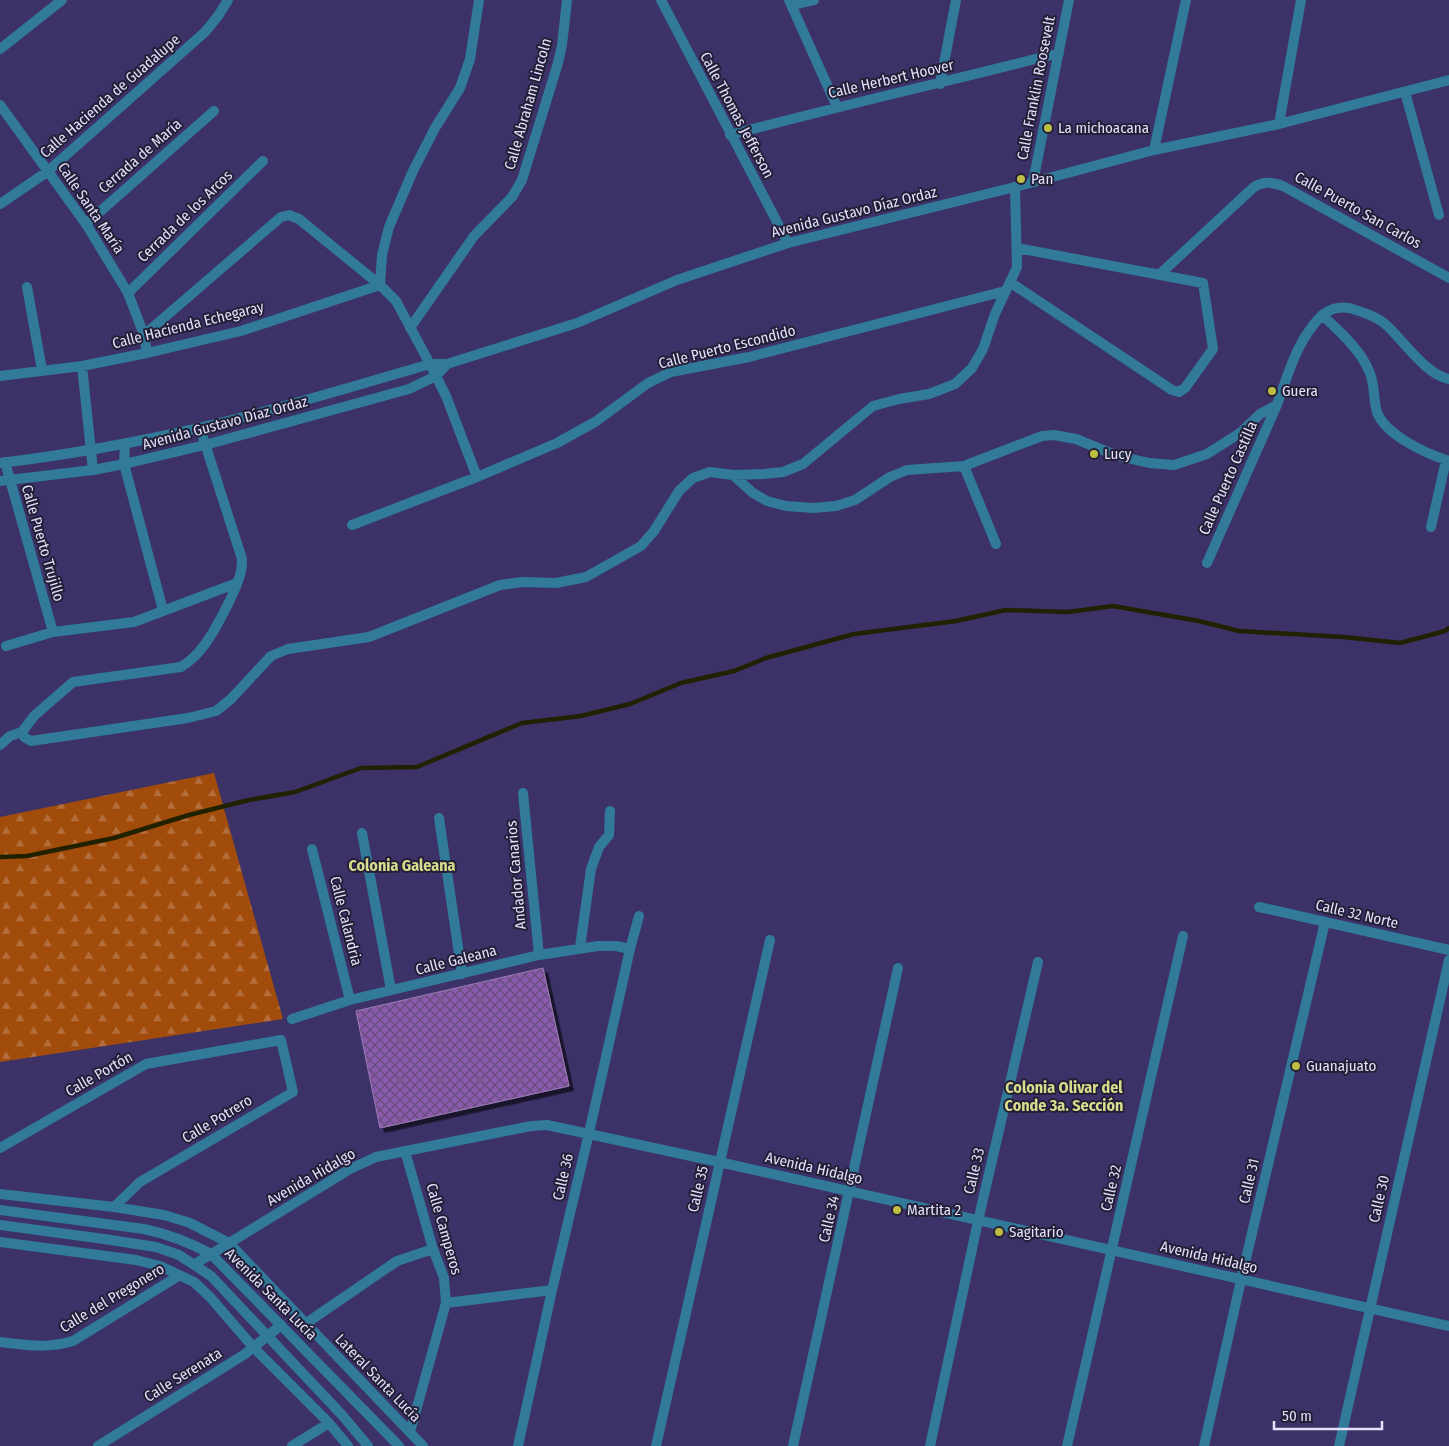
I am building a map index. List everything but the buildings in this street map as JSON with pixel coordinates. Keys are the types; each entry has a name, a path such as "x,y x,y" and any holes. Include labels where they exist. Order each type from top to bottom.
{"street":[{"path":"0,49 62,0"},
{"name":"Calle Hacienda de Guadalupe","path":"0,204 47,172 205,32 228,0"},
{"path":"380,284 382,255 390,227 412,171 435,128 460,88 470,59 479,0"},
{"name":"Calle Abraham Lincoln","path":"410,328 474,236 512,197 522,180 558,63 567,0"},
{"name":"Calle Thomas Jefferson","path":"661,0 788,243"},
{"path":"814,0 790,3 837,107"},
{"path":"940,84 956,0"},
{"name":"Calle Franklin Roosevelt","path":"1033,182 1069,0"},
{"path":"1154,150 1186,0"},
{"path":"1279,124 1301,0"},
{"name":"Calle Herbert Hoover","path":"730,135 1059,53"},
{"name":"Avenida Gustavo Díaz Ordaz","path":"2,463 125,444 200,428 430,364 447,364 577,323 678,280 788,243 1015,187 1154,150 1279,124 1449,80"},
{"path":"1405,92 1439,215"},
{"name":"Calle Santa María","path":"0,106 86,224 128,292 144,335 148,353"},
{"name":"Cerrada de María","path":"86,224 214,111"},
{"name":"Cerrada de los Arcos","path":"128,292 263,161"},
{"name":"Calle Puerto San Carlos","path":"1160,274 1254,187 1262,182 1272,182 1449,278"},
{"path":"22,732 31,741 188,718 216,711 231,699 271,656 288,649 369,637 500,584 522,582 556,584 586,577 641,546 654,531 679,491 693,478 710,472 733,475 784,472 803,464 873,406 929,394 956,384 972,368 983,349 995,314 1018,267 1015,187"},
{"path":"144,335 281,217 290,215 299,219 380,284 396,301 446,396 477,477"},
{"path":"1008,287 1172,390 1179,392 1185,388 1213,349 1203,283 1017,248"},
{"name":"Calle Hacienda Echegaray","path":"0,376 82,366 148,353 240,330 380,284"},
{"path":"26,287 42,370"},
{"name":"Calle Puerto Escondido","path":"352,525 477,477 557,443 595,422 648,383 671,372 758,354 1008,287"},
{"path":"1431,527 1447,460 1412,445 1388,428 1378,414 1370,371 1345,337 1322,315 1334,308 1348,308 1368,314 1383,322 1432,371 1443,378 1449,379"},
{"name":"Calle Puerto Castilla","path":"1207,563 1299,349 1309,331 1322,315"},
{"name":"Avenida Gustavo Díaz Ordaz","path":"4,481 93,470 205,444 409,389 436,376 447,364"},
{"path":"82,366 93,470"},
{"path":"733,475 753,493 766,500 786,506 813,508 836,506 854,500 890,477 907,470 964,466 1011,446 1054,434 1076,439 1115,455 1149,463 1174,465 1207,454 1240,434 1260,414 1276,405"},
{"path":"0,745 10,736 22,732 34,716 72,682 81,679 182,667 192,660 203,647 215,628 242,571 242,559 200,428"},
{"path":"125,444 124,464 163,610"},
{"name":"Calle Puerto Trujillo","path":"2,463 4,481 53,632"},
{"path":"964,466 996,544"},
{"path":"6,646 53,632 134,622 237,583"},
{"name":"Andador Canarios","path":"523,793 538,954"},
{"path":"580,947 591,869 599,847 609,835 610,811"},
{"path":"439,818 462,974"},
{"path":"362,833 391,990"},
{"name":"Calle Calandria","path":"312,849 350,1000"},
{"name":"Calle 32 Norte","path":"1259,907 1449,950"},
{"name":"Calle 36","path":"518,1446 552,1290 639,916"},
{"name":"Calle 31","path":"1204,1446 1325,922"},
{"name":"Calle 32","path":"1067,1446 1183,936"},
{"name":"Calle 35","path":"656,1446 770,940"},
{"name":"Calle Galeana","path":"292,1019 350,1000 538,954 580,947 616,946 630,950"},
{"name":"Calle 30","path":"1339,1446 1449,960"},
{"name":"Calle 33","path":"930,1446 978,1221 1038,962"},
{"name":"Calle 34","path":"793,1446 898,968"},
{"name":"Calle Portón","path":"0,1148 146,1064 281,1040"},
{"name":"Calle Potrero","path":"114,1207 140,1182 293,1092 281,1040"},
{"name":"Avenida Hidalgo","path":"195,1264 350,1169 376,1157 531,1126 547,1125 1449,1326"},
{"name":"Calle Camperos","path":"405,1151 433,1249 444,1278 446,1303 410,1432"},
{"name":"Avenida Santa Lucía","path":"0,1194 114,1207 164,1215 190,1223 229,1243"},
{"name":"Avenida Santa Lucía","path":"0,1210 165,1233 211,1254 398,1446"},
{"name":"Avenida Santa Lucía","path":"0,1225 156,1247 179,1254 211,1276 342,1415 368,1446"},
{"path":"0,1242 136,1260 160,1266 194,1282 210,1297 253,1347 329,1423 348,1446"},
{"name":"Lateral Santa Lucía","path":"229,1243 423,1446"},
{"path":"305,1324 397,1260 433,1249"},
{"name":"Calle del Pregonero","path":"0,1342 32,1346 55,1346 74,1341 180,1275"},
{"path":"446,1303 552,1290"},
{"name":"Calle Serenata","path":"98,1446 245,1354 281,1325"},
{"path":"292,1446 329,1423"}],"green space":[{"path":"214,773 283,1019 0,1062 0,817"}],"waterway":[{"path":"0,857 27,856 114,838 189,815 249,800 295,792 361,768 417,767 522,723 581,716 630,704 681,683 734,671 766,658 854,634 956,621 1006,610 1068,612 1113,606 1199,621 1239,631 1344,637 1400,643 1445,631 1449,628"}],"place":[{"name":"La michoacana","path":"1048,128"},
{"name":"Pan","path":"1021,179"},
{"name":"Guera","path":"1272,391"},
{"name":"Lucy","path":"1094,454"},
{"name":"Guanajuato","path":"1296,1066"},
{"name":"Martita 2","path":"897,1210"},
{"name":"Sagitario","path":"999,1232"}],"district":[{"name":"Colonia Galeana","path":"402,865"},
{"name":"Colonia Olivar del Conde 3a. Sección","path":"1064,1096"}]}
